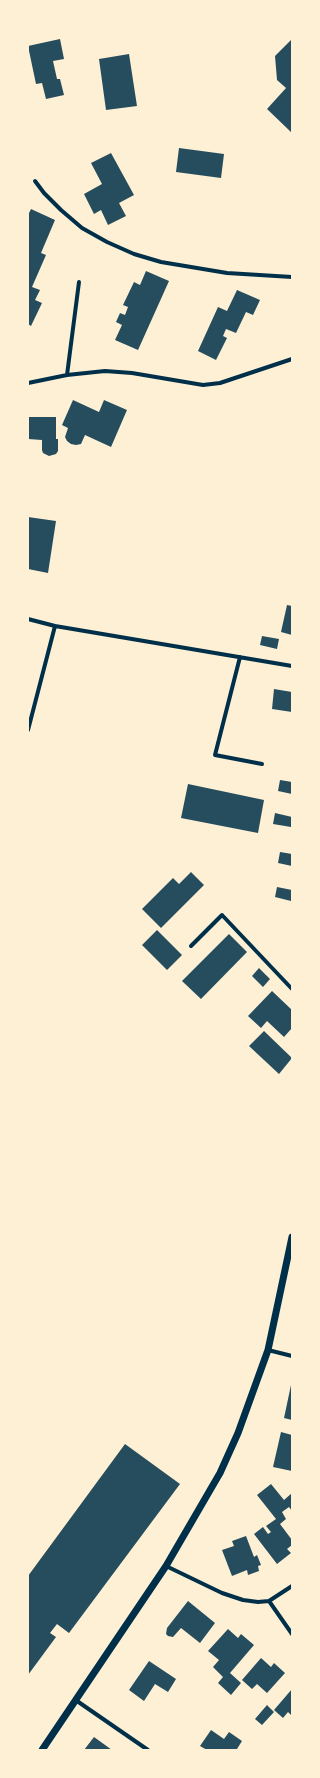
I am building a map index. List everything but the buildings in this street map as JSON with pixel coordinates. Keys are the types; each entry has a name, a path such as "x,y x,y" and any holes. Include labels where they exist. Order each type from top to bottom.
{"street":[{"path":"35,180 56,205 82,228 107,242 134,254 161,262 191,268 227,273 292,277"},
{"path":"67,375 79,282"},
{"path":"28,383 67,375 105,371 132,373 183,383 203,385 220,383 292,359"},
{"path":"28,619 55,626 292,666"},
{"path":"28,730 55,626"},
{"path":"240,657 215,755 262,764"},
{"path":"192,946 222,915 292,989"},
{"path":"42,1750 77,1701 166,1566 204,1503 220,1473 238,1433 268,1350 292,1237"},
{"path":"268,1350 292,1356"},
{"path":"166,1566 222,1593 243,1600 258,1602 269,1601 292,1586"},
{"path":"269,1601 292,1634"},
{"path":"77,1701 148,1750"}]}
